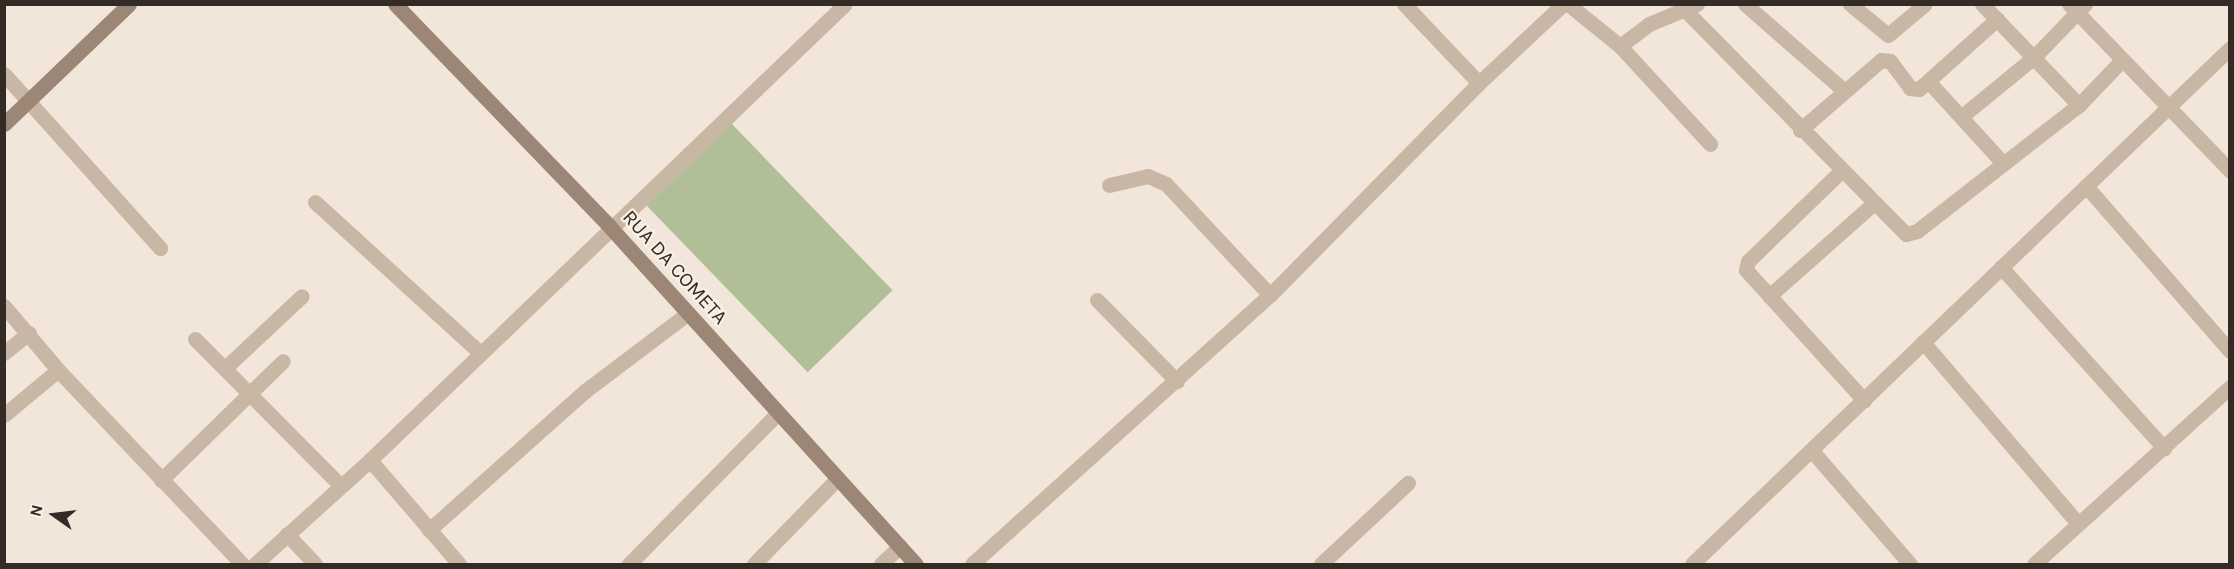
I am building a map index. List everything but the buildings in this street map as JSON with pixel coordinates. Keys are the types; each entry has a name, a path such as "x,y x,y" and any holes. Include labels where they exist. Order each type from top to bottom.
{"street":[{"path":"4,124 129,4"},
{"name":"RUA DA COMETA","path":"395,4 610,227 777,414 916,564"},
{"path":"255,564 339,484 370,460 479,352 845,4"},
{"path":"1404,4 1479,82"},
{"path":"972,564 1177,381 1270,294 1479,82 1563,4"},
{"path":"1568,4 1620,46 1710,144"},
{"path":"1745,4 1842,89"},
{"path":"1850,4 1888,35 1925,4"},
{"path":"1982,4 2079,105"},
{"path":"1962,116 2034,57 2077,7 2121,61 2229,171"},
{"path":"1620,46 1649,24 1692,8 1800,130 1874,203 1911,234 2079,105 2121,61"},
{"path":"1800,130 1842,89 1881,60 1890,61 1914,90 1928,81 1997,19"},
{"path":"1692,564 1813,452 1923,342 2229,48"},
{"path":"4,75 30,100 159,248"},
{"path":"1928,81 2002,162"},
{"path":"1841,171 1748,261 1746,270 1864,400"},
{"path":"1109,185 1148,177 1166,184 1270,294"},
{"path":"2086,186 2229,351"},
{"path":"315,202 479,352"},
{"path":"1769,297 1874,203"},
{"path":"2001,267 2164,448"},
{"path":"225,368 302,296"},
{"path":"1097,300 1177,381"},
{"path":"4,306 58,370 242,564"},
{"path":"429,530 585,391 688,313"},
{"path":"4,353 29,333"},
{"path":"195,339 339,484"},
{"path":"1923,342 2077,522"},
{"path":"161,480 283,361"},
{"path":"4,415 58,370"},
{"path":"2034,564 2077,522 2164,448 2229,387"},
{"path":"629,564 777,414"},
{"path":"1813,452 1910,564"},
{"path":"370,460 459,564"},
{"path":"754,564 837,479"},
{"path":"1320,564 1408,483"},
{"path":"287,534 315,564"},
{"path":"881,564 900,546"}],"green space":[{"path":"730,122 893,290 808,372 645,204"}]}
